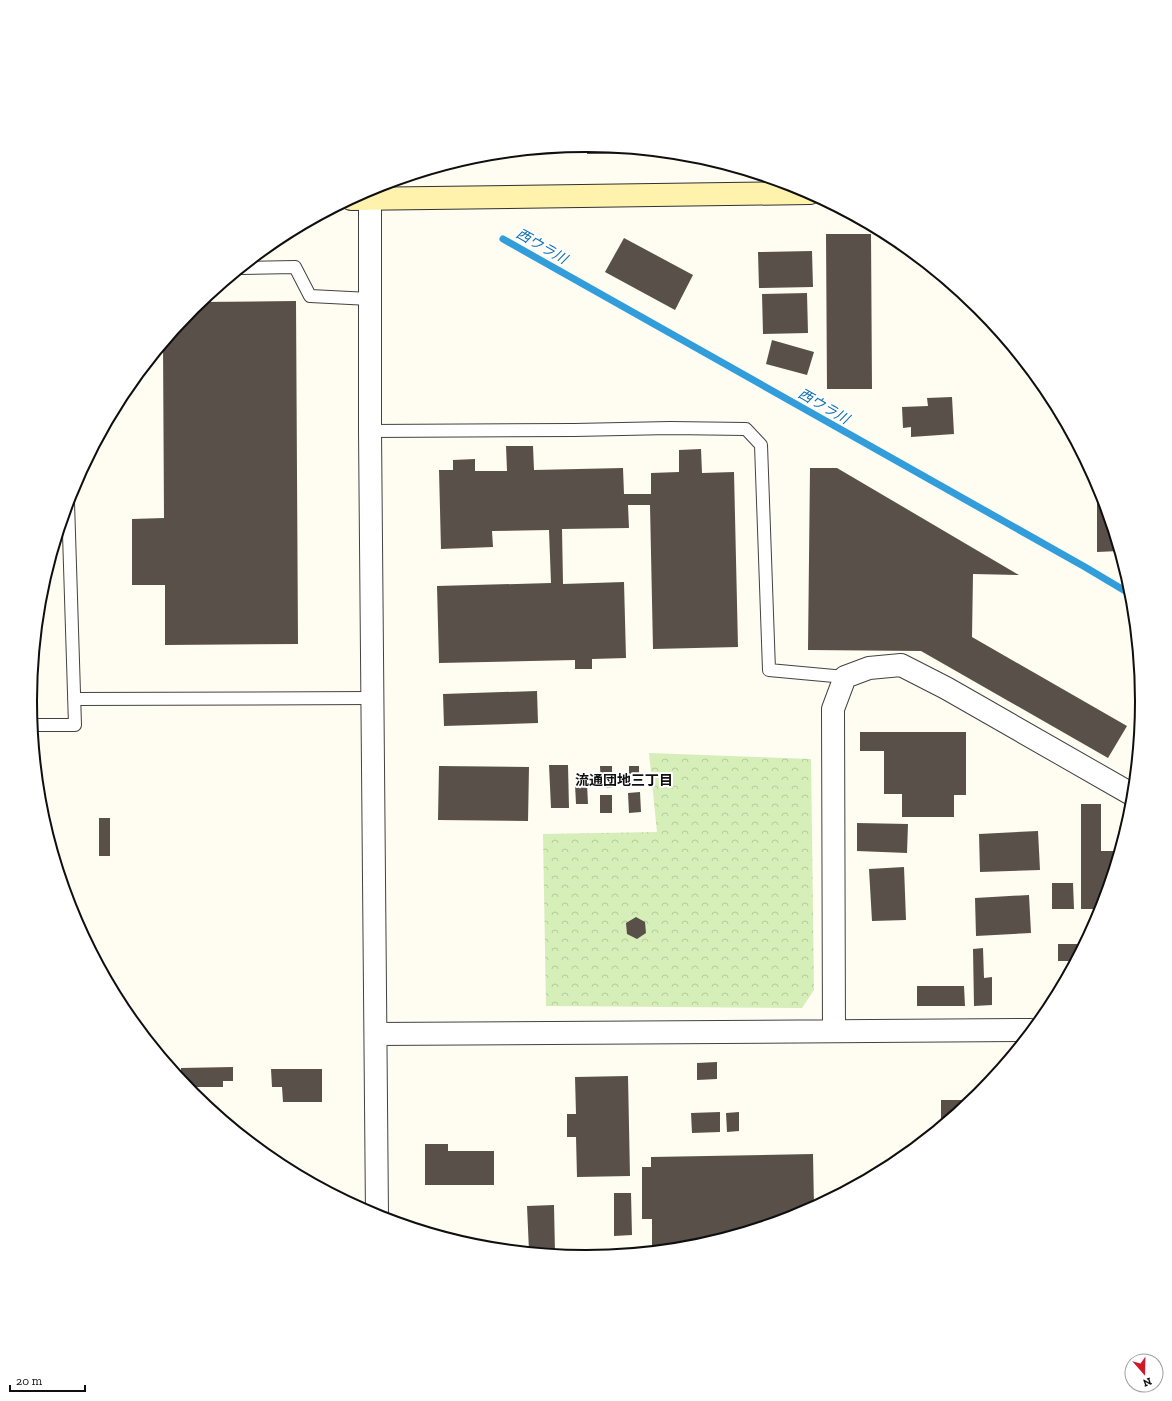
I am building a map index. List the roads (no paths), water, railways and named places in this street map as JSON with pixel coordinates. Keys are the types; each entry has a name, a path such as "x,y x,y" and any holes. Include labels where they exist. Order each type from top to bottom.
{"street":[{"path":"372,195 796,193"},
{"path":"364,198 370,299 377,1208"},
{"path":"834,1031 833,709 845,677 868,668 901,665 953,692 1127,791"},
{"path":"376,1034 1025,1030"}],"lane":[{"path":"249,268 295,267 310,296 370,299"},
{"path":"370,430 574,430 670,428 746,429 761,445 769,670 845,677"},
{"path":"38,725 76,725 68,518"},
{"path":"74,699 373,698"}],"waterway":[{"name":"西ウラ川","path":"503,239 1123,590"}],"district":[{"name":"流通団地三丁目","path":"624,780"}]}
